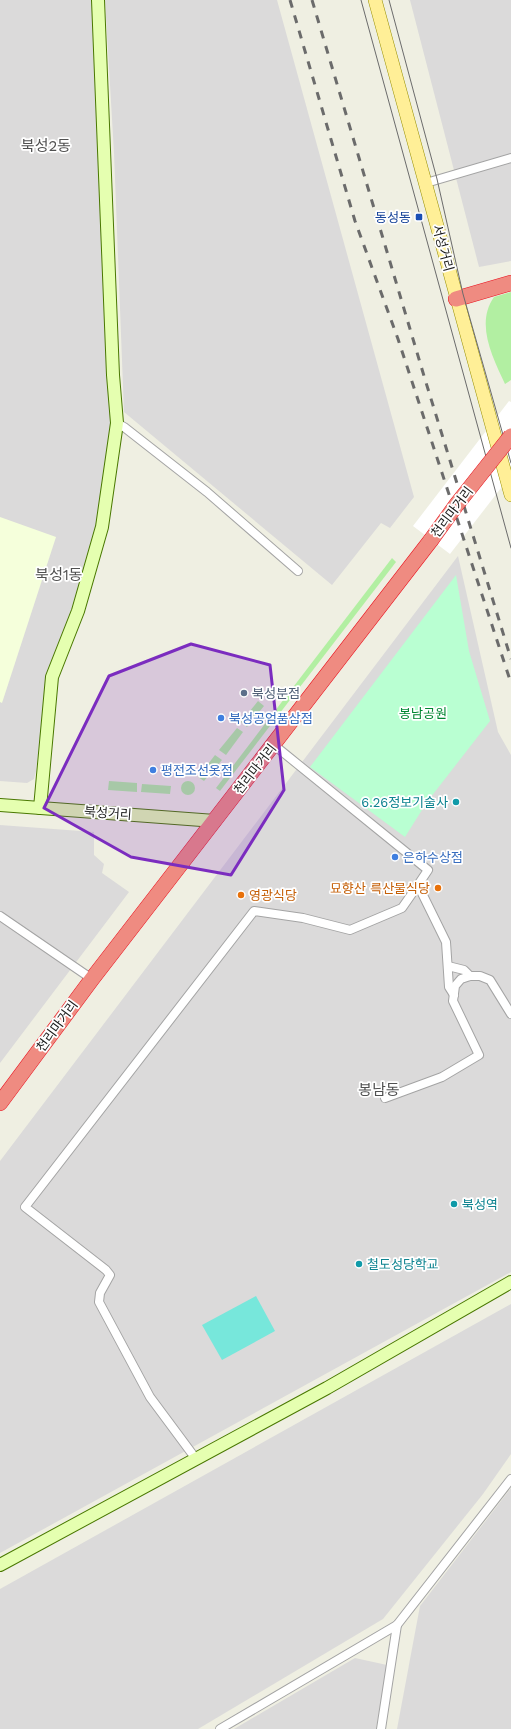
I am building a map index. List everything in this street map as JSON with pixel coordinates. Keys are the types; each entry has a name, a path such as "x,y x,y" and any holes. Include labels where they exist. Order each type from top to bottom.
{"highway":[{"path":"456,299 511,283"},
{"name":"천리마거리","path":"0,1103 92,979 274,745 457,504 511,436"}],"main road":[{"name":"서성거리","path":"375,0 511,495"}],"street":[{"path":"40,808 52,677 78,611 102,527 117,423 113,376 98,0"},
{"path":"426,183 511,158"},
{"path":"117,423 207,492 298,571"},
{"path":"196,1459 150,1397 99,1302 100,1293 110,1275 95,1261 26,1207 254,911 303,918 350,930 402,908 428,870 274,745"},
{"name":"북성거리","path":"0,805 215,821"},
{"path":"418,886 446,942 449,987 454,995"},
{"path":"0,916 92,979"},
{"path":"448,966 464,970 470,976"},
{"path":"385,1098 442,1077 480,1055 454,1001 455,986 461,979 470,976 480,976 490,980 511,1014"},
{"path":"0,1565 327,1388 511,1282"},
{"path":"220,1729 397,1625 511,1479"},
{"path":"381,1729 397,1625"}],"highlighted area":[{"path":"191,644 270,665 284,790 231,875 131,857 44,808 109,676"}],"shaded area":[{"path":"0,0 92,0 112,422 99,523 73,617 47,679 36,771 34,779 27,783 0,781"},
{"path":"105,0 277,0 414,497 390,528 381,523 332,585 124,412 114,153"},
{"path":"410,0 511,0 511,261 479,267"},
{"path":"0,517 56,537 2,703 0,702"},
{"path":"458,556 498,732 511,755 511,1272 0,1553 0,1161"},
{"path":"0,825 94,832 94,855 104,864 102,873 129,892 0,1063"},
{"path":"256,1296 275,1331 222,1360 202,1325"},
{"path":"511,1304 511,1454 483,1494 383,1619 198,1729 0,1729 0,1589"},
{"path":"511,1488 511,1729 397,1729 420,1606"},
{"path":"355,1658 387,1665 376,1729 234,1729"}],"green space":[{"path":"511,292 511,380 505,384 491,352 486,330 486,318 494,297"},
{"path":"392,558 396,562 220,791 216,788"},
{"name":"봉남공원","path":"456,575 469,651 490,721 427,802 405,837 310,767"},
{"path":"258,701 264,706 247,727 241,722"},
{"path":"237,728 243,732 226,755 219,750"},
{"path":"215,755 222,760 204,781 198,777"},
{"path":"109,781 137,783 137,792 108,790"},
{"path":"188,781 193,783 195,788 193,793 188,795 183,793 181,788 183,783"},
{"path":"142,784 171,786 170,794 141,792"}],"pier":[{"path":"509,401 511,402 511,475 450,554 413,526"}],"tram line":[{"path":"361,0 511,548"},
{"path":"389,0 437,179 463,294 511,463"}],"railway":[{"path":"290,0 355,221 398,339 511,683"},
{"path":"312,0 424,376 511,659"}],"place":[{"name":"동성동","path":"419,217"},
{"name":"북성분점","path":"244,693"},
{"name":"북성공엄품삼점","path":"221,718"},
{"name":"평전조선옷점","path":"153,770"},
{"name":"6.26정보기술사","path":"456,802"},
{"name":"은하수상점","path":"395,857"},
{"name":"묘향산 륵산물식당","path":"438,888"},
{"name":"영광식당","path":"241,895"},
{"name":"북성역","path":"454,1204"},
{"name":"철도성당학교","path":"359,1264"}],"district":[{"name":"북성2동","path":"46,146"},
{"name":"북성1동","path":"59,575"},
{"name":"봉남동","path":"379,1090"}]}
